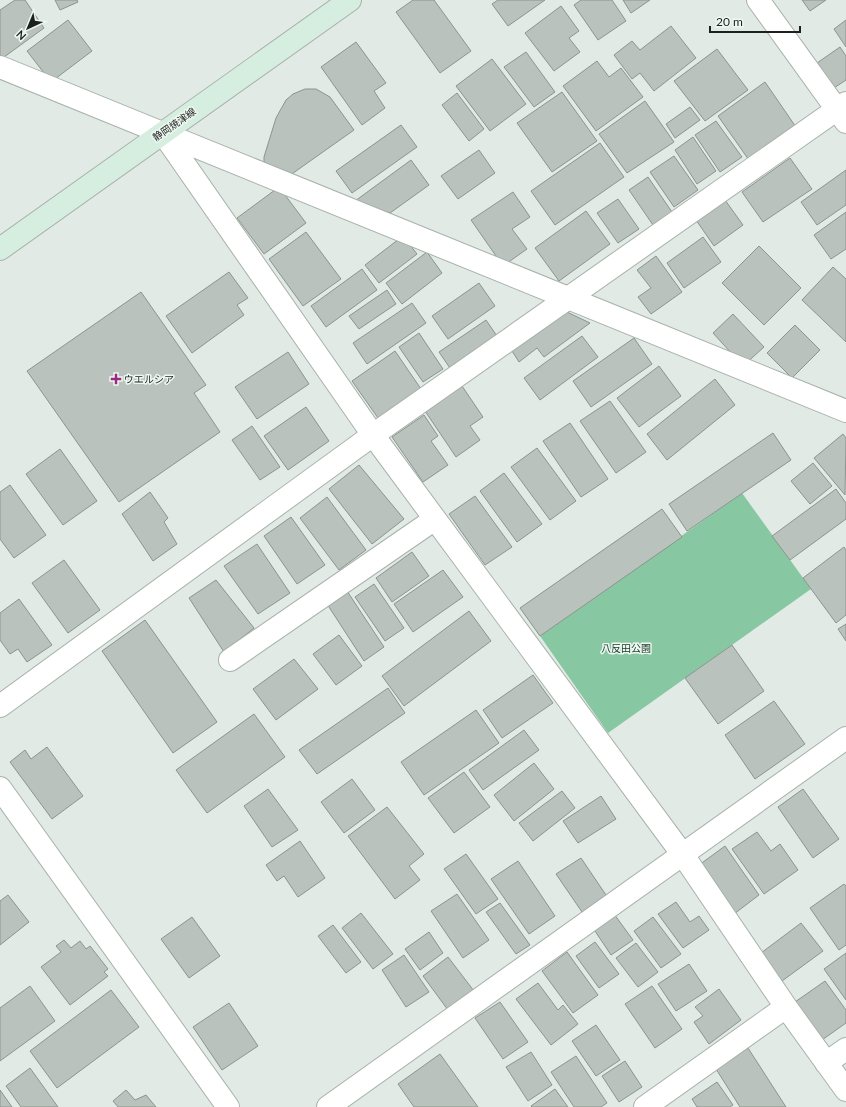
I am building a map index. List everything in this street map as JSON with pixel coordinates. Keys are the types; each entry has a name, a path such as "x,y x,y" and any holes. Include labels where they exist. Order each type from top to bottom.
{"main road":[{"name":"静岡焼津線","path":"0,249 162,132 350,0"}],"street":[{"path":"0,706 373,435 568,299 843,112 758,0"},
{"path":"0,67 846,412"},
{"path":"162,132 373,435 683,855 786,1007 846,1090"},
{"path":"230,660 435,519"},
{"path":"328,1107 846,738"},
{"path":"0,788 228,1107"},
{"path":"644,1107 786,1007"},
{"path":"826,1063 846,1049"}],"green space":[{"name":"八反田公園","path":"742,493 811,589 608,733 540,636"}],"building":[{"path":"15,0 25,0 44,28 0,60 0,10"},
{"path":"55,0 77,0 78,2 60,10"},
{"path":"413,0 434,0 471,51 440,73 396,12"},
{"path":"498,0 545,0 508,26 492,4"},
{"path":"581,0 612,0 626,21 598,40 574,5"},
{"path":"623,0 650,0 631,13"},
{"path":"802,0 826,0 810,11"},
{"path":"561,6 579,31 569,38 580,52 554,71 525,33"},
{"path":"68,20 92,51 51,82 27,51"},
{"path":"846,20 846,47 834,29"},
{"path":"671,26 696,58 654,91 640,73 632,79 614,55 632,41 640,50"},
{"path":"356,42 386,83 374,91 385,108 362,125 321,67"},
{"path":"840,47 846,56 846,80 834,88 817,63"},
{"path":"717,49 748,90 705,121 674,81"},
{"path":"526,52 555,92 534,107 504,67"},
{"path":"492,59 526,104 490,131 456,86"},
{"path":"597,61 609,77 621,68 643,97 596,131 563,86"},
{"path":"765,82 798,130 751,163 718,116"},
{"path":"305,89 316,89 330,97 354,130 289,176 264,165 264,157 276,118 286,100 293,94"},
{"path":"562,92 597,141 552,172 517,123"},
{"path":"457,93 484,129 469,141 442,105"},
{"path":"645,101 674,142 627,173 599,134"},
{"path":"690,107 700,120 675,138 666,124"},
{"path":"716,121 742,157 720,172 695,135"},
{"path":"401,125 417,147 352,193 336,171"},
{"path":"693,137 716,171 697,184 675,150"},
{"path":"600,143 624,177 555,225 531,191"},
{"path":"479,150 495,173 458,199 441,176"},
{"path":"674,156 698,190 674,207 650,172"},
{"path":"790,158 812,189 763,222 742,192"},
{"path":"411,160 429,185 390,213 355,201"},
{"path":"846,170 846,205 817,225 801,202"},
{"path":"648,177 672,212 653,225 629,190"},
{"path":"279,187 306,223 264,254 237,218"},
{"path":"513,192 530,217 512,229 527,249 503,266 471,220"},
{"path":"618,199 639,229 618,243 597,213"},
{"path":"725,200 743,225 714,246 696,220"},
{"path":"586,211 610,244 559,281 535,248"},
{"path":"846,212 846,249 831,259 814,235"},
{"path":"306,232 341,279 303,306 269,259"},
{"path":"403,236 417,254 379,283 365,265"},
{"path":"703,237 721,262 684,288 667,263"},
{"path":"759,246 801,288 764,325 722,283"},
{"path":"427,252 442,273 402,304 386,283"},
{"path":"656,256 682,292 651,314 638,297 651,288 637,270"},
{"path":"833,267 846,279 846,342 802,300"},
{"path":"362,269 377,290 326,327 311,306"},
{"path":"229,272 248,298 237,305 244,315 192,353 166,316"},
{"path":"479,283 495,306 448,339 432,316"},
{"path":"387,290 396,304 359,329 349,316"},
{"path":"141,292 206,385 194,393 220,432 119,502 27,371"},
{"path":"412,303 426,323 367,364 353,343"},
{"path":"567,312 590,323 544,357 537,348 519,362 512,351"},
{"path":"733,314 764,347 743,366 713,333"},
{"path":"486,320 499,339 452,371 439,352"},
{"path":"795,325 820,350 792,378 767,353"},
{"path":"419,333 443,369 423,382 399,347"},
{"path":"582,336 598,357 540,400 524,378"},
{"path":"634,338 652,364 591,407 573,381"},
{"path":"395,351 421,389 378,418 352,381"},
{"path":"288,352 309,384 257,419 235,387"},
{"path":"659,366 681,396 639,427 617,398"},
{"path":"715,379 735,405 667,460 647,434"},
{"path":"462,386 483,417 470,426 480,440 456,457 425,411"},
{"path":"610,401 646,452 616,473 580,421"},
{"path":"306,407 329,441 288,470 264,436"},
{"path":"424,415 438,436 431,441 448,465 423,482 392,437"},
{"path":"570,423 608,479 581,497 543,441"},
{"path":"252,426 280,467 260,480 232,440"},
{"path":"773,433 791,460 687,531 669,504"},
{"path":"843,434 846,438 845,495 814,458"},
{"path":"537,448 576,501 550,520 511,467"},
{"path":"60,449 97,501 63,525 26,474"},
{"path":"813,463 832,486 810,504 791,481"},
{"path":"359,465 404,519 372,544 329,489"},
{"path":"504,473 542,524 517,542 480,491"},
{"path":"10,485 46,535 14,558 0,539 0,492"},
{"path":"836,489 846,503 846,519 790,560 772,536"},
{"path":"150,492 168,518 164,522 177,544 153,561 122,514"},
{"path":"475,496 512,547 485,565 449,514"},
{"path":"327,497 366,550 339,570 300,518"},
{"path":"662,509 682,537 540,636 520,608"},
{"path":"291,517 325,565 297,584 264,536"},
{"path":"257,544 290,593 258,614 224,566"},
{"path":"844,547 846,550 846,615 836,623 803,578"},
{"path":"412,552 429,576 392,602 376,578"},
{"path":"64,560 100,610 68,633 32,583"},
{"path":"443,570 463,597 413,632 394,604"},
{"path":"216,580 254,628 224,652 189,598"},
{"path":"374,584 404,628 385,641 355,597"},
{"path":"347,591 384,647 364,661 327,604"},
{"path":"19,599 52,645 27,662 18,649 10,654 0,640 0,613"},
{"path":"469,611 491,641 404,706 382,676"},
{"path":"145,620 217,722 173,753 102,651"},
{"path":"846,624 846,641 838,629"},
{"path":"339,635 362,666 336,685 313,654"},
{"path":"732,645 764,691 718,724 685,678"},
{"path":"294,659 318,689 276,720 253,689"},
{"path":"533,675 553,703 502,738 483,710"},
{"path":"388,688 405,713 317,774 299,750"},
{"path":"774,701 805,744 755,779 725,735"},
{"path":"476,710 499,743 424,795 401,762"},
{"path":"254,714 285,757 207,813 176,770"},
{"path":"524,730 539,750 483,790 469,770"},
{"path":"47,747 83,796 52,819 10,762 25,750 31,759"},
{"path":"534,763 554,789 514,821 494,795"},
{"path":"464,772 490,807 454,833 428,798"},
{"path":"352,779 375,810 344,833 321,802"},
{"path":"268,789 298,830 272,847 244,806"},
{"path":"803,789 839,839 813,858 778,807"},
{"path":"562,791 575,808 533,841 519,823"},
{"path":"601,796 616,819 578,843 563,821"},
{"path":"387,807 424,854 409,866 420,880 395,899 348,836"},
{"path":"757,832 771,851 780,844 798,870 764,894 732,849"},
{"path":"300,841 325,878 298,897 284,876 277,881 266,865"},
{"path":"725,846 759,895 734,914 699,865"},
{"path":"466,854 498,899 476,914 444,869"},
{"path":"581,858 606,895 582,912 556,874"},
{"path":"518,861 555,916 529,934 491,879"},
{"path":"844,884 846,886 846,945 839,950 810,908"},
{"path":"457,894 489,940 463,958 431,911"},
{"path":"8,895 29,922 0,945 0,901"},
{"path":"676,902 690,922 699,916 709,930 683,948 658,914"},
{"path":"500,903 530,945 516,954 486,912"},
{"path":"361,913 393,954 373,969 342,928"},
{"path":"614,914 633,940 611,955 593,928"},
{"path":"192,917 220,956 189,978 161,939"},
{"path":"653,917 681,954 661,968 634,931"},
{"path":"801,923 823,951 782,981 761,953"},
{"path":"333,925 361,962 346,973 318,936"},
{"path":"429,932 443,953 420,970 405,949"},
{"path":"64,940 71,948 80,941 86,949 90,946 108,969 104,972 108,976 70,1005 41,967 61,952 56,946"},
{"path":"595,942 619,974 599,988 576,956"},
{"path":"636,943 658,972 638,987 616,958"},
{"path":"567,952 598,995 573,1013 542,971"},
{"path":"846,953 846,1000 824,969"},
{"path":"404,955 429,992 406,1007 382,970"},
{"path":"448,957 474,991 448,1010 423,976"},
{"path":"689,964 707,991 676,1011 658,984"},
{"path":"825,981 846,1010 846,1023 822,1040 795,1002"},
{"path":"538,983 558,1010 563,1005 578,1024 551,1045 516,999"},
{"path":"30,986 55,1021 0,1061 0,1008"},
{"path":"652,986 682,1029 655,1048 625,1004"},
{"path":"719,989 741,1020 709,1044 694,1022 703,1016 695,1007"},
{"path":"111,990 139,1027 57,1088 30,1051"},
{"path":"500,1002 528,1042 503,1059 475,1018"},
{"path":"229,1003 258,1046 222,1070 193,1027"},
{"path":"596,1025 620,1060 596,1076 572,1041"},
{"path":"748,1048 786,1107 740,1107 716,1069"},
{"path":"531,1052 552,1085 528,1101 506,1067"},
{"path":"440,1054 478,1107 414,1107 398,1084"},
{"path":"576,1056 607,1103 601,1107 574,1107 551,1072"},
{"path":"625,1061 642,1087 619,1102 602,1076"},
{"path":"30,1068 58,1107 21,1107 6,1086"},
{"path":"717,1082 733,1105 730,1107 697,1107 692,1099"},
{"path":"555,1089 568,1107 531,1106"},
{"path":"0,1090 12,1107 0,1107"},
{"path":"126,1090 135,1100 146,1095 156,1107 118,1107 113,1101"}],"place":[{"name":"ウエルシア","path":"116,379"}]}
